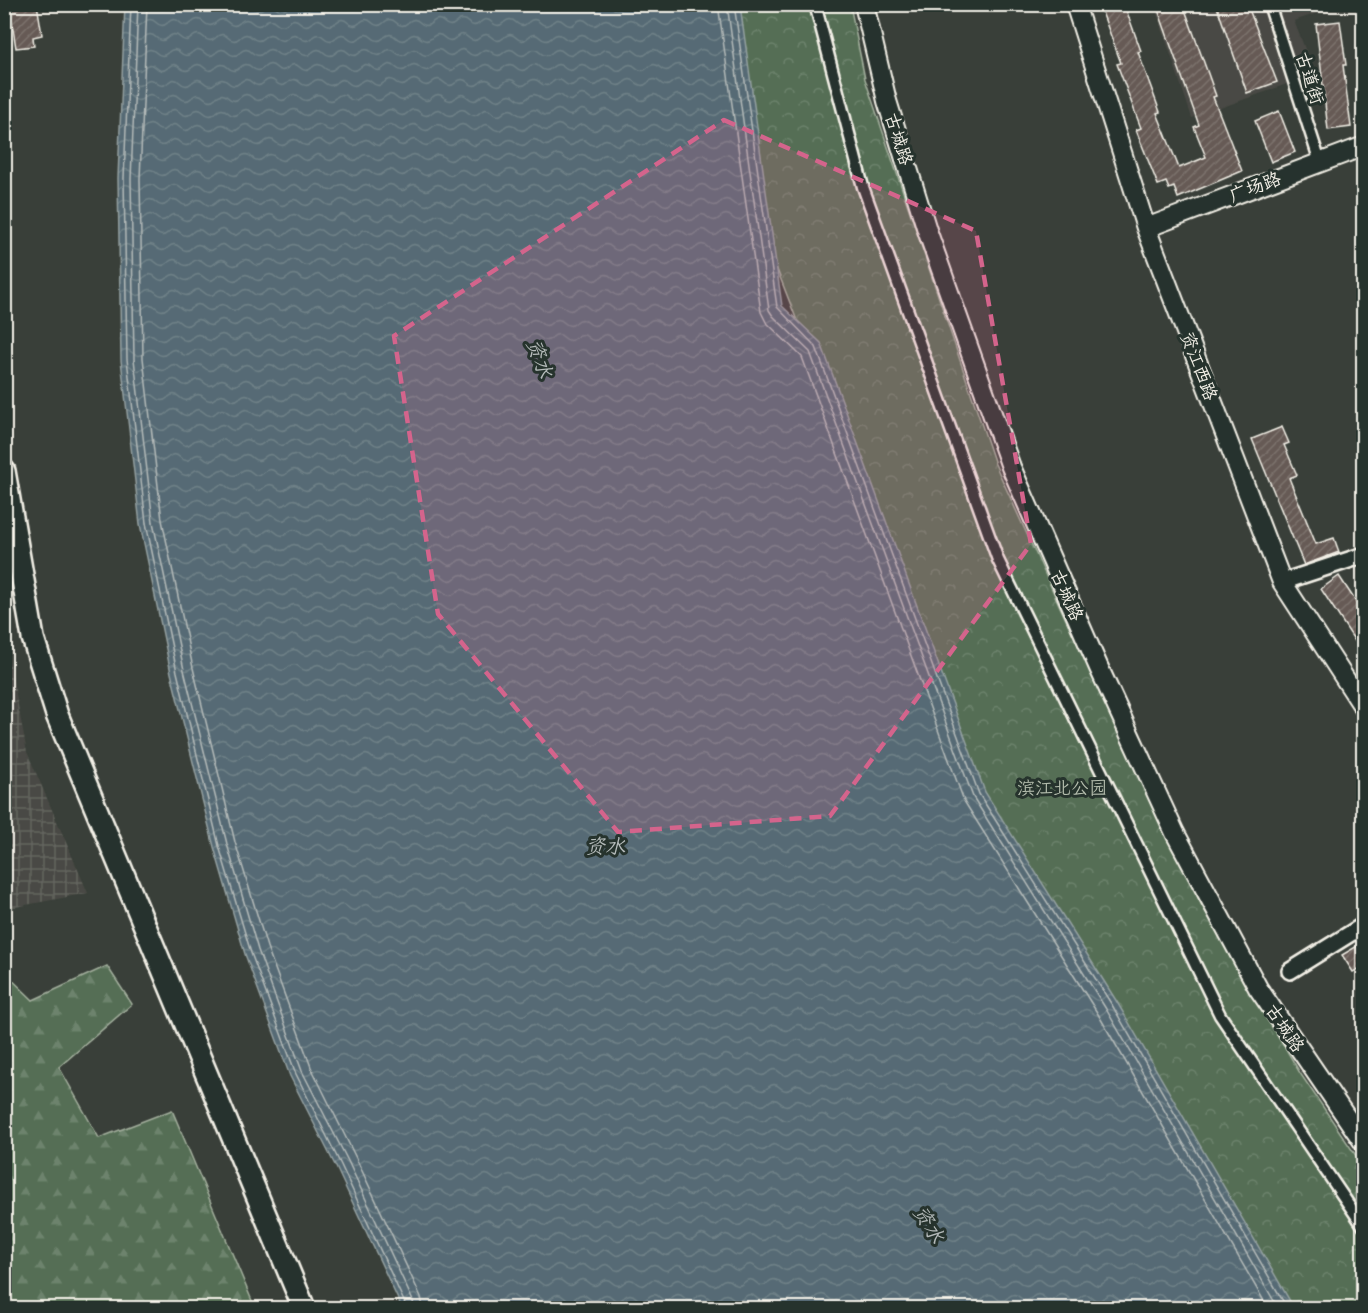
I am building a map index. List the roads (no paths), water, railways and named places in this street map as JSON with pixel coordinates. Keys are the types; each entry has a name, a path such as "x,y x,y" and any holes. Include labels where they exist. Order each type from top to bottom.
{"main road":[{"path":"4,471 33,638 57,715 304,1308"}],"street":[{"path":"815,4 863,187 998,560 1220,1015 1364,1227"},
{"name":"古城路","path":"864,4 887,101 924,219 1011,467 1099,668 1175,832 1258,988 1364,1143"},
{"name":"资江西路","path":"1075,4 1146,228 1282,582 1364,708"},
{"name":"古道街","path":"1269,4 1320,162"},
{"name":"广场路","path":"1146,228 1364,146"},
{"path":"1282,582 1364,555"},
{"path":"1290,970 1364,925"}],"water":[{"name":"资水","path":"125,4 740,5 782,306 821,343 985,792 1117,1002 1294,1308 402,1308 336,1167 290,1076 245,954 214,847 171,673 140,524 121,360 118,178"}],"park label":[{"name":"滨江北公园","path":"1062,788"}]}
